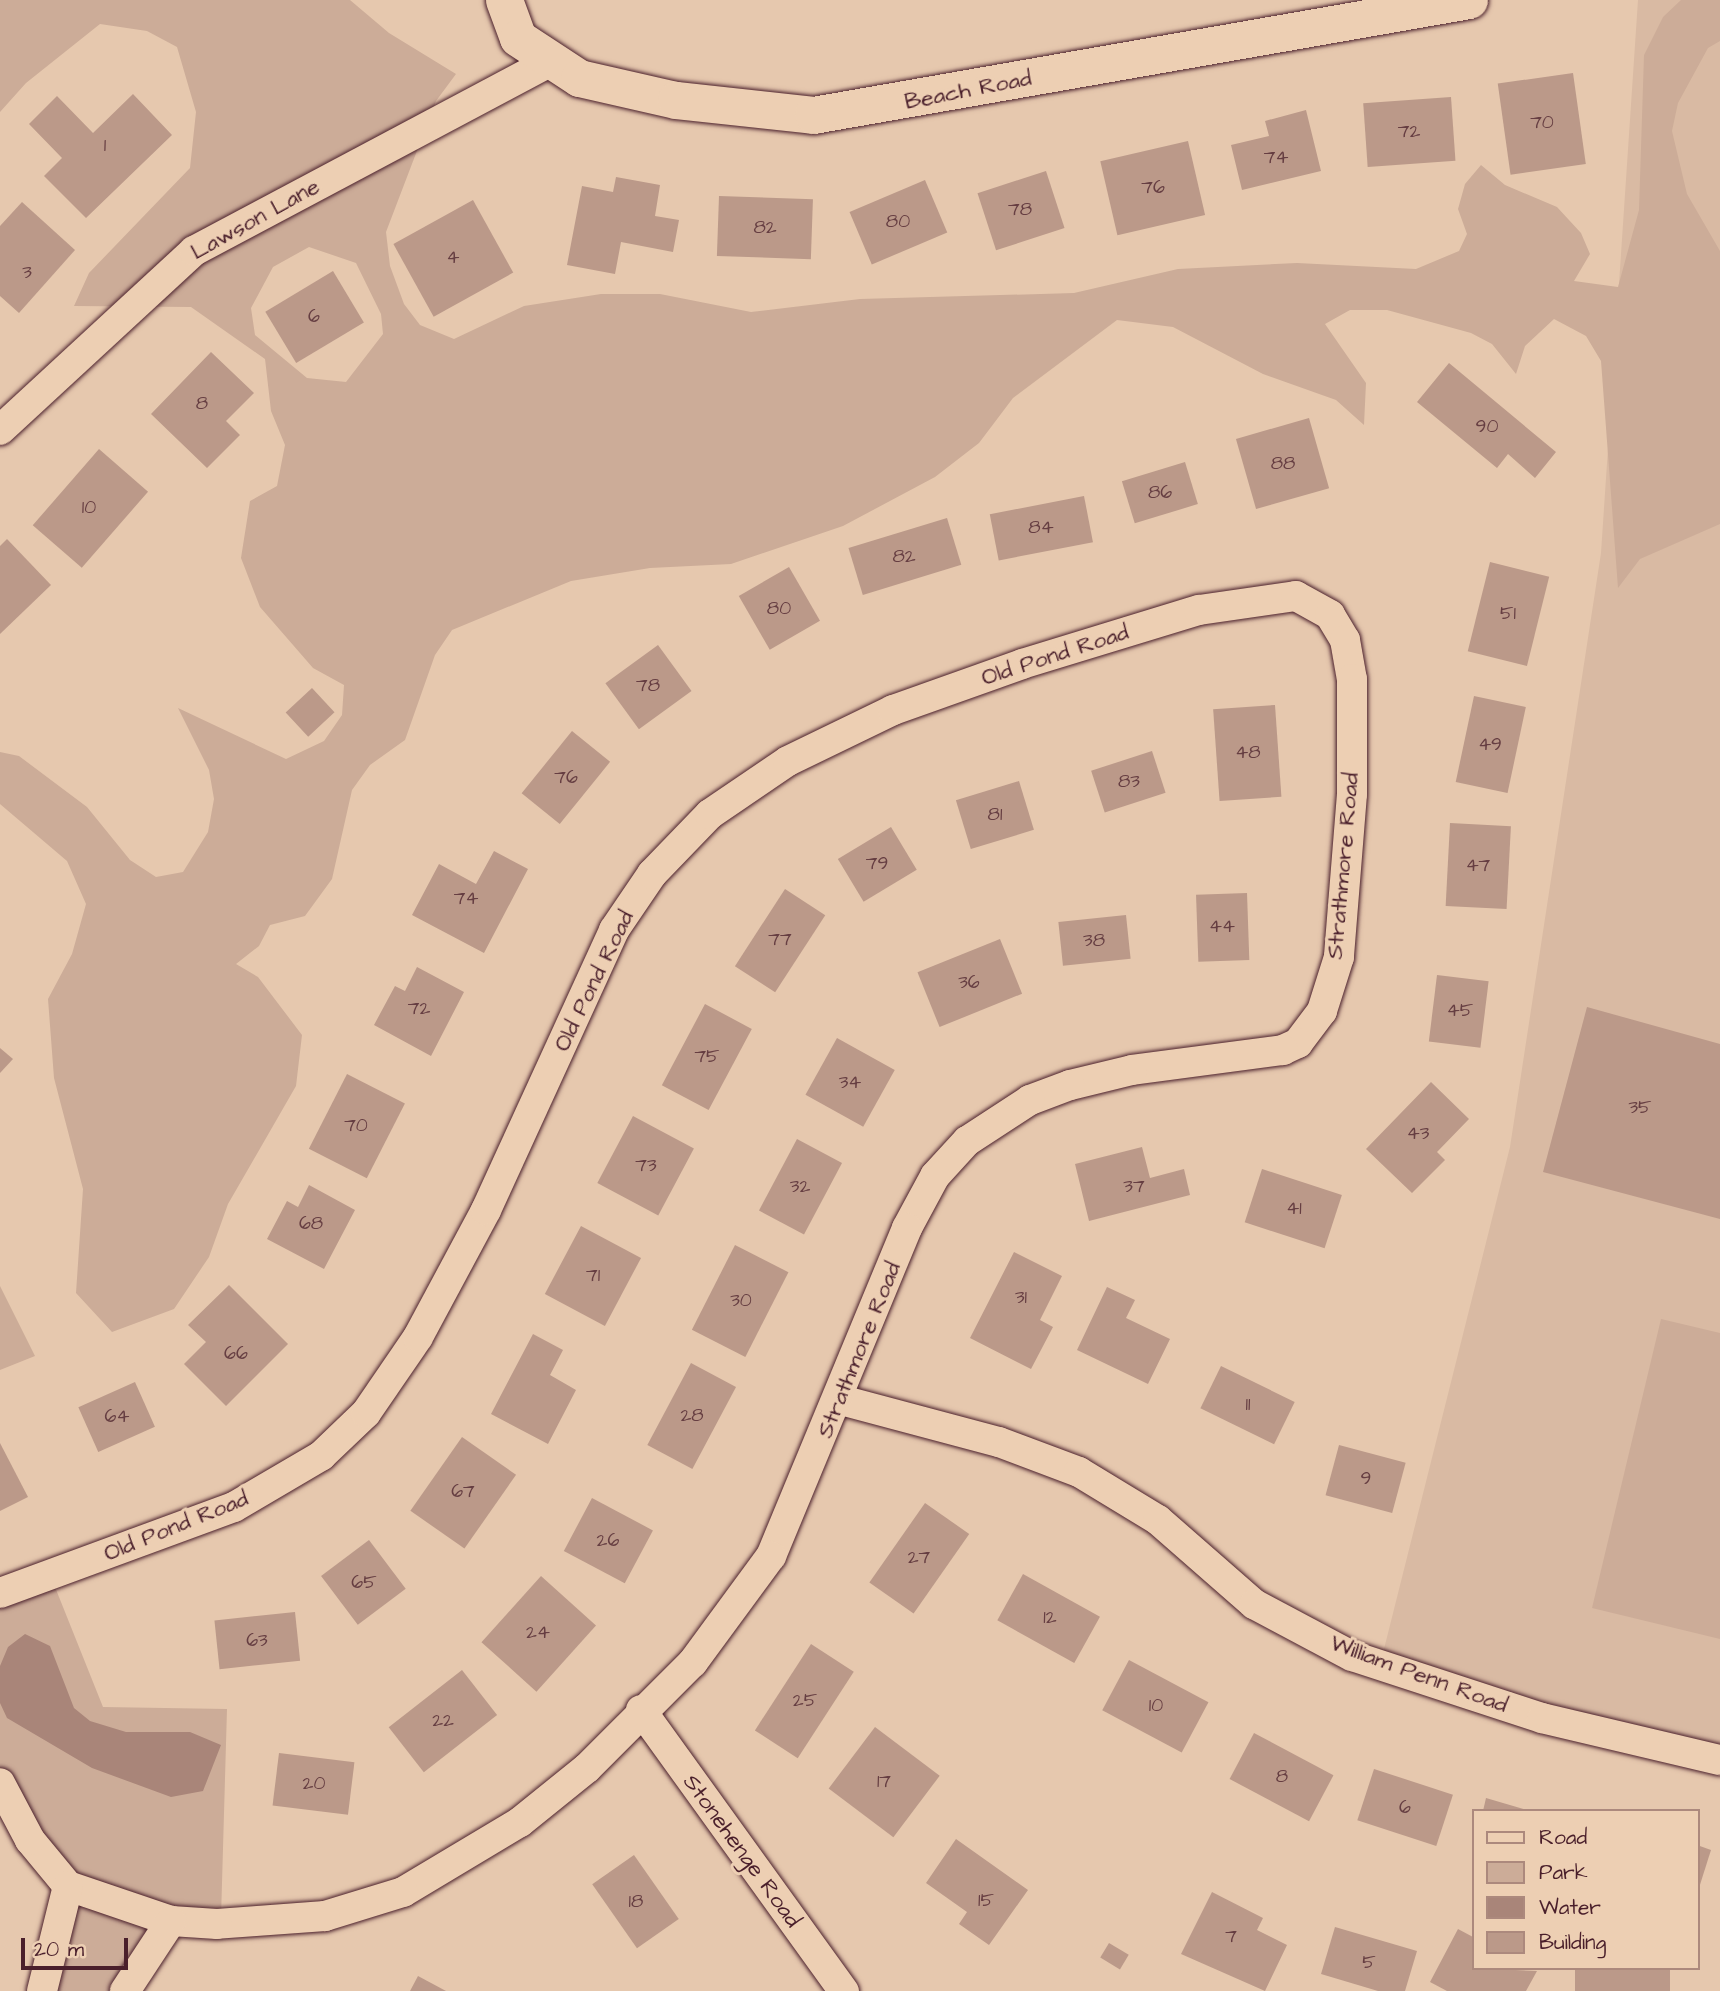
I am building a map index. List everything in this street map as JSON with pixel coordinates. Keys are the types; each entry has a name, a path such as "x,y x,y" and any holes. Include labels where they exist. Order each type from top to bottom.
{"street":[{"name":"Beach Road","path":"504,0 518,37 549,62 607,86 752,112 813,115 1469,0"},
{"name":"Lawson Lane","path":"0,430 194,251 549,62"},
{"name":"Old Pond Road","path":"0,1593 234,1507 321,1456 366,1413 418,1337 486,1210 614,930 652,874 732,798 788,761 893,710 1199,610 1296,596 1316,604 1345,639 1352,679"},
{"name":"Strathmore Road","path":"68,1886 171,1921 325,1916 403,1892 520,1822 587,1768 641,1710 693,1662 771,1556 841,1400 907,1228 935,1176 967,1141 1030,1100 1070,1085 1132,1070 1283,1050 1298,1043 1322,1012 1339,957 1352,793 1352,679"},
{"name":"William Penn Road","path":"841,1400 999,1442 1079,1472 1158,1520 1254,1604 1352,1656 1542,1718 1720,1760"},
{"name":"Stonehenge Road","path":"641,1710 844,1991"},
{"path":"0,1783 30,1840 68,1886 42,1991"},
{"path":"125,1991 171,1921"}],"shaded area":[{"path":"1638,0 1720,0 1720,1760 1380,1665 1510,1147 1601,553"}],"green space":[{"path":"0,0 350,0 389,33 456,74 436,101 386,232 390,266 404,304 420,325 454,339 524,306 601,294 660,294 751,312 860,299 1074,293 1178,269 1297,263 1416,269 1459,251 1467,234 1458,209 1465,184 1481,165 1505,185 1557,207 1581,233 1590,254 1574,281 1618,287 1639,210 1644,55 1663,17 1681,0 1720,0 1720,41 1708,48 1678,103 1672,131 1687,194 1720,251 1720,524 1640,559 1618,588 1601,361 1586,336 1554,319 1525,346 1516,374 1492,344 1471,333 1387,310 1350,310 1325,324 1366,383 1364,425 1336,400 1263,374 1173,327 1117,320 1013,398 979,443 935,477 843,526 731,564 650,568 571,581 452,630 435,655 405,740 370,765 352,790 332,879 305,916 270,925 259,946 236,964 258,977 302,1035 296,1086 228,1204 209,1257 174,1309 112,1332 76,1293 83,1189 54,1078 48,999 72,954 86,904 67,861 0,804 0,752 19,756 87,807 130,860 156,877 183,872 208,832 214,799 209,770 178,708 286,759 324,741 342,715 344,685 313,668 260,607 241,558 250,501 277,486 285,445 271,411 265,359 191,307 74,306 89,273 190,168 196,112 177,47 147,31 100,24 26,83 0,112","holes":["309,247 356,263 381,314 383,334 346,382 307,378 255,335 251,308 273,267"]},
{"path":"0,1286 35,1356 0,1370"},
{"path":"1661,1319 1720,1333 1720,1639 1592,1608"},
{"path":"53,1582 103,1707 227,1709 221,1918 73,1883 0,1771 0,1601"},
{"path":"68,1886 171,1921 125,1991 42,1991"}],"water":[{"path":"25,1634 50,1646 74,1708 90,1721 126,1732 190,1732 221,1745 203,1791 171,1797 92,1768 7,1718 0,1703 0,1666 8,1647"}],"building":[{"path":"1573,73 1586,164 1511,175 1498,84"},
{"path":"133,94 172,135 86,218 44,176 62,158 29,124 57,96 93,133"},
{"path":"1451,97 1455,161 1368,167 1363,103"},
{"path":"1306,110 1321,171 1242,190 1231,145 1269,136 1265,121"},
{"path":"1188,141 1205,215 1117,235 1100,161"},
{"path":"1046,171 1065,228 996,250 978,193"},
{"path":"616,177 660,185 655,216 679,220 673,252 621,242 615,274 567,265 582,186 613,192"},
{"path":"925,180 947,232 872,265 850,212"},
{"path":"719,196 813,199 811,259 717,256"},
{"path":"473,200 513,273 434,317 393,244"},
{"path":"22,202 75,250 19,313 0,296 0,226"},
{"path":"333,271 364,322 296,363 265,312"},
{"path":"211,352 254,393 226,421 240,435 207,468 151,414"},
{"path":"1449,363 1556,452 1535,478 1508,454 1497,468 1417,402"},
{"path":"1309,418 1329,488 1256,509 1236,439"},
{"path":"99,449 148,492 82,568 33,525"},
{"path":"1185,462 1198,504 1135,523 1122,481"},
{"path":"1084,496 1093,542 999,560 990,514"},
{"path":"947,518 961,565 863,595 849,548"},
{"path":"7,539 51,585 0,634 0,546"},
{"path":"1490,562 1549,577 1527,666 1468,651"},
{"path":"789,567 820,621 770,650 739,596"},
{"path":"658,645 692,691 639,729 605,683"},
{"path":"312,688 335,712 308,737 286,713"},
{"path":"1474,696 1526,707 1508,793 1456,782"},
{"path":"1275,705 1281,797 1220,801 1213,709"},
{"path":"572,731 610,762 560,824 522,793"},
{"path":"1152,751 1166,793 1105,813 1091,771"},
{"path":"1019,781 1034,830 971,849 956,800"},
{"path":"1450,823 1511,826 1507,909 1446,906"},
{"path":"891,827 917,870 864,902 838,859"},
{"path":"494,851 528,869 484,953 412,915 439,864 476,884"},
{"path":"785,889 825,915 775,992 735,966"},
{"path":"1247,893 1249,960 1198,962 1196,895"},
{"path":"1126,915 1131,959 1063,966 1058,922"},
{"path":"1000,939 1022,994 940,1027 917,972"},
{"path":"417,967 464,992 431,1056 374,1025 395,986 405,991"},
{"path":"1437,975 1489,981 1480,1048 1429,1042"},
{"path":"705,1004 752,1029 709,1110 662,1085"},
{"path":"1587,1007 1720,1044 1720,1219 1543,1172"},
{"path":"837,1038 895,1070 863,1127 805,1095"},
{"path":"0,1048 13,1059 0,1073"},
{"path":"347,1074 405,1104 367,1178 309,1149"},
{"path":"1431,1082 1469,1119 1437,1152 1445,1160 1412,1193 1366,1149"},
{"path":"633,1116 694,1148 658,1215 597,1183"},
{"path":"797,1139 842,1163 804,1234 759,1211"},
{"path":"1142,1147 1150,1178 1184,1169 1190,1195 1089,1221 1075,1164"},
{"path":"1262,1169 1342,1195 1325,1248 1245,1222"},
{"path":"309,1185 355,1210 324,1269 267,1239 287,1201 298,1207"},
{"path":"581,1226 641,1258 605,1326 545,1294"},
{"path":"735,1245 788,1272 745,1357 692,1330"},
{"path":"1014,1252 1062,1276 1040,1320 1053,1327 1031,1369 970,1338"},
{"path":"229,1285 288,1344 226,1406 184,1364 206,1342 188,1325"},
{"path":"1107,1287 1135,1300 1126,1318 1170,1339 1148,1384 1077,1350"},
{"path":"533,1334 563,1350 550,1375 576,1390 548,1444 491,1414"},
{"path":"691,1363 736,1387 692,1469 647,1445"},
{"path":"1221,1366 1295,1402 1274,1444 1200,1408"},
{"path":"135,1382 155,1427 98,1452 78,1407"},
{"path":"462,1437 516,1475 464,1549 410,1511"},
{"path":"0,1443 28,1497 0,1511"},
{"path":"1339,1445 1406,1463 1392,1513 1326,1495"},
{"path":"592,1498 653,1530 625,1583 564,1551"},
{"path":"925,1503 969,1534 914,1613 869,1582"},
{"path":"369,1540 406,1589 358,1625 321,1576"},
{"path":"1023,1574 1100,1617 1074,1663 997,1620"},
{"path":"541,1576 596,1626 536,1692 481,1642"},
{"path":"295,1612 300,1661 220,1669 214,1620"},
{"path":"811,1644 854,1672 798,1758 755,1730"},
{"path":"1129,1660 1208,1702 1182,1753 1102,1710"},
{"path":"462,1670 497,1715 424,1772 389,1727"},
{"path":"875,1727 940,1776 893,1837 829,1788"},
{"path":"1254,1733 1333,1775 1309,1821 1230,1779"},
{"path":"279,1753 354,1762 348,1815 273,1806"},
{"path":"1374,1769 1453,1795 1436,1846 1357,1820"},
{"path":"1486,1798 1524,1809 1483,1809"},
{"path":"956,1839 1028,1890 989,1945 959,1924 967,1912 926,1883"},
{"path":"1699,1846 1711,1850 1699,1888"},
{"path":"634,1855 679,1919 637,1948 592,1884"},
{"path":"1212,1892 1263,1918 1257,1930 1287,1945 1265,1991 1181,1954"},
{"path":"1335,1927 1417,1951 1405,1991 1378,1991 1321,1974"},
{"path":"1458,1929 1472,1936 1472,1970 1537,1971 1526,1991 1447,1991 1430,1982"},
{"path":"1109,1943 1129,1955 1120,1969 1100,1958"},
{"path":"1575,1970 1670,1970 1670,1991 1575,1991"},
{"path":"418,1976 446,1991 410,1991"}]}
